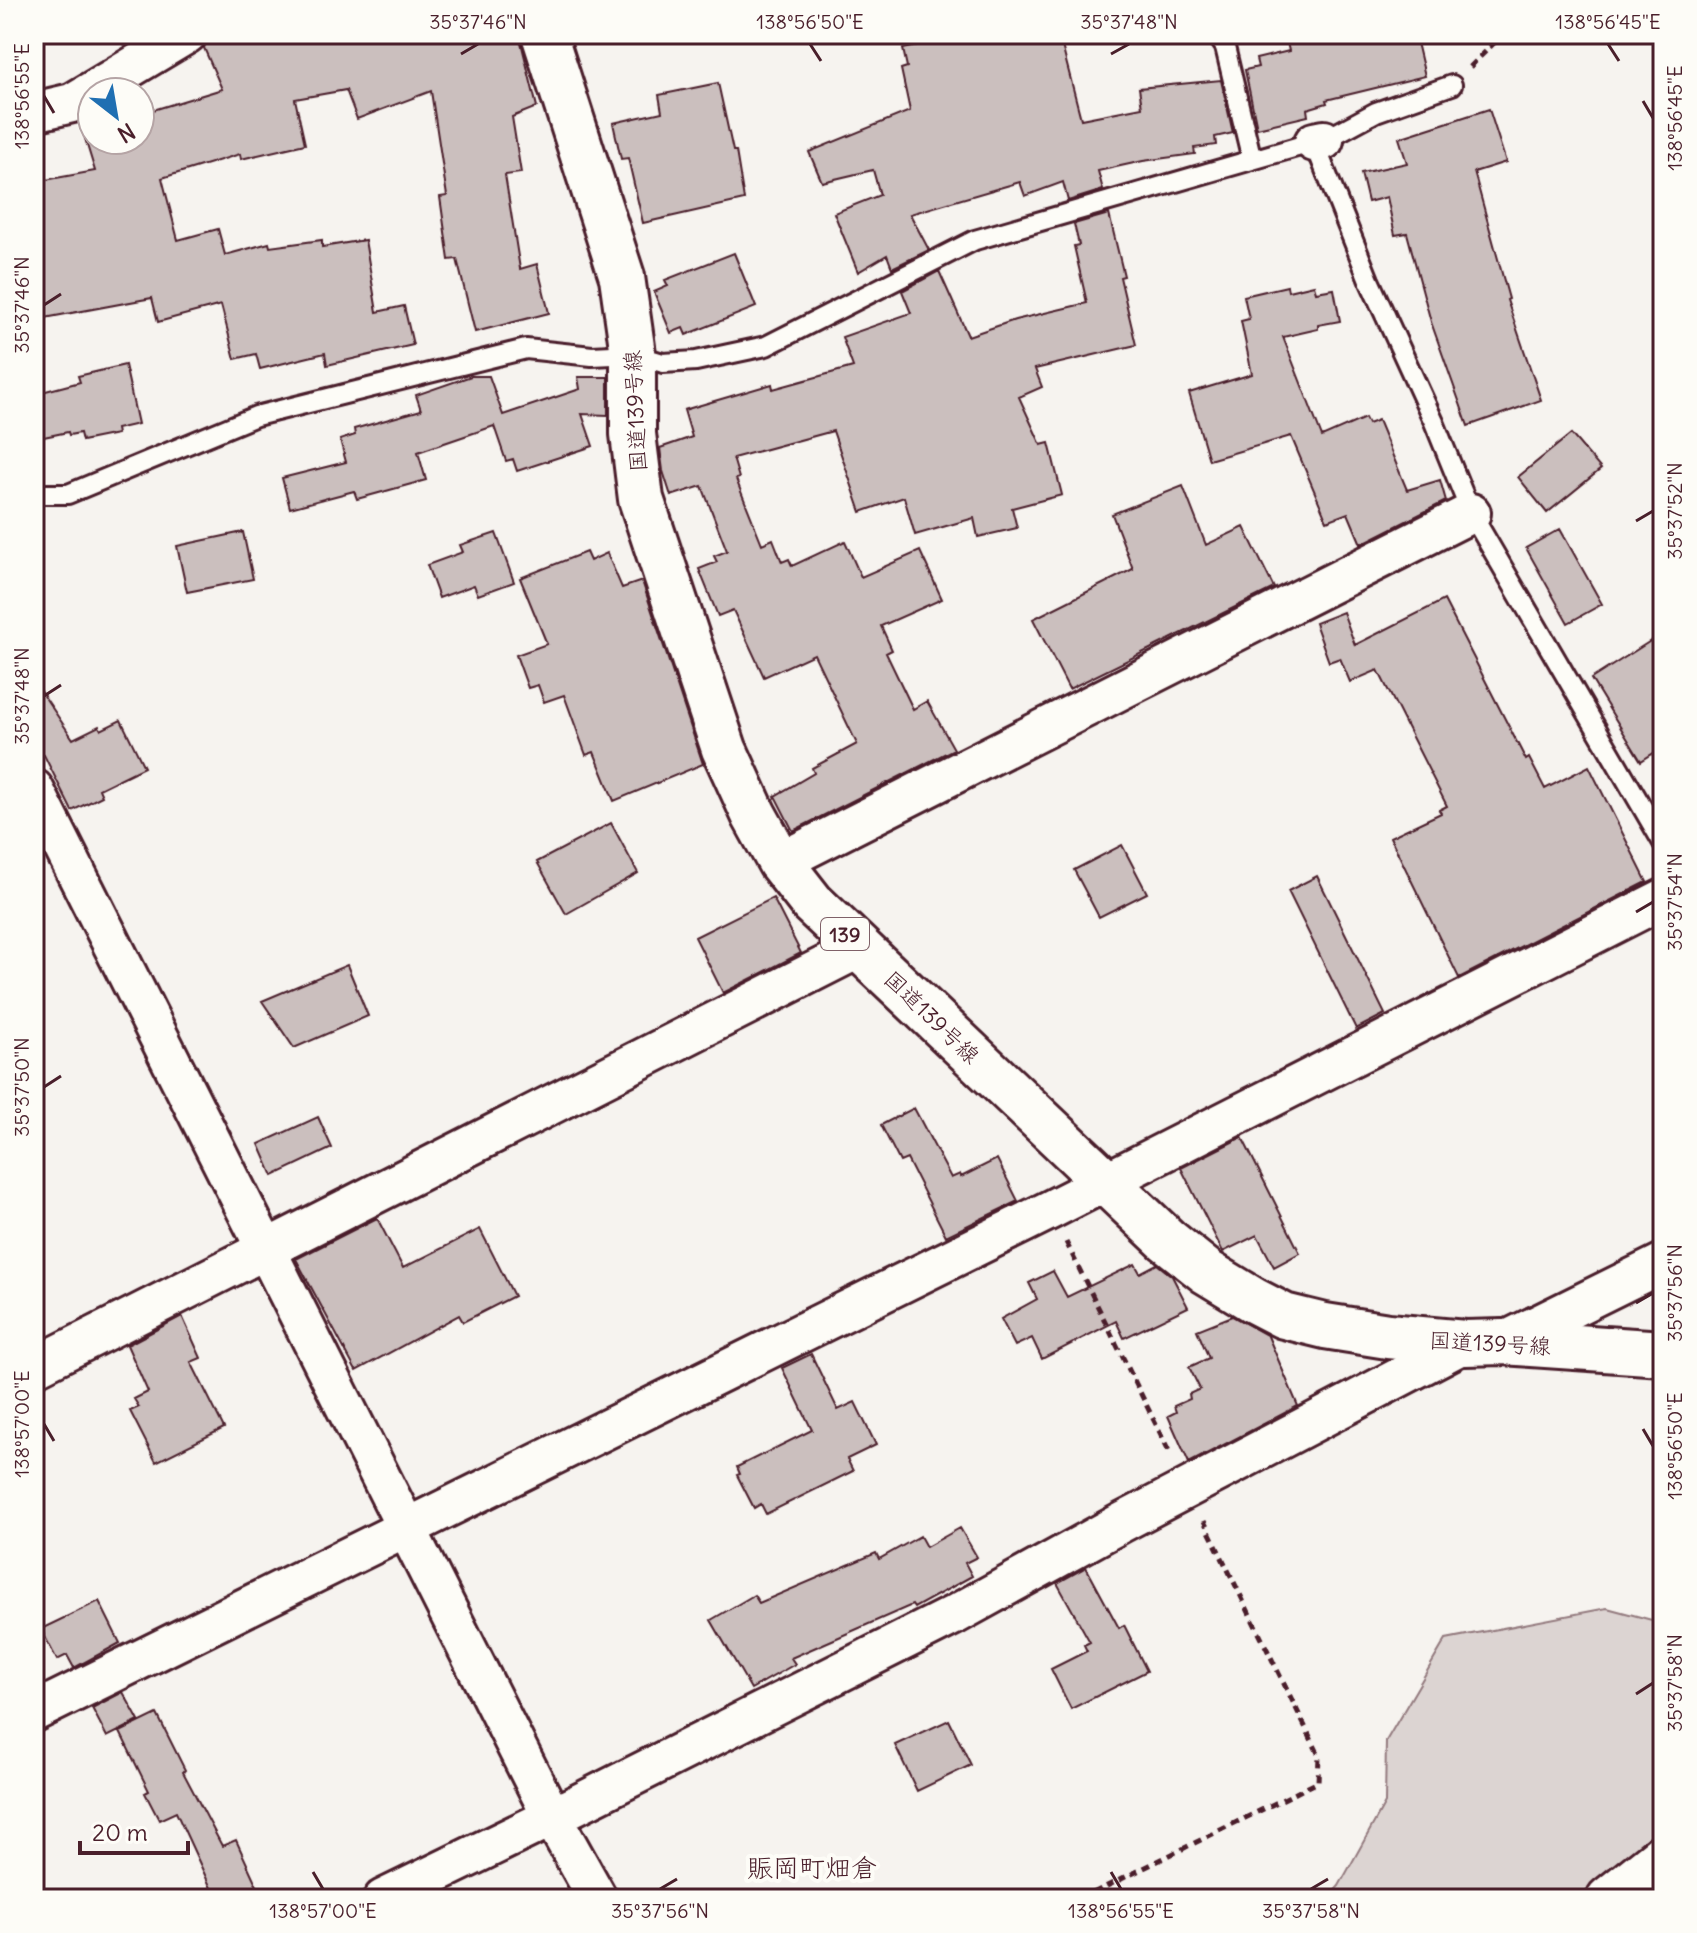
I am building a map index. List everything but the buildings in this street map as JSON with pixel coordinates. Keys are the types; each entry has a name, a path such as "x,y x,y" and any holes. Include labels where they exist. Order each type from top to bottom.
{"highway":[{"name":"国道139号線","path":"544,34 622,277 633,354 633,434 641,499 724,749 754,815 780,862 812,903 1167,1240 1207,1272 1284,1316 1388,1336 1663,1353"},
{"path":"1609,1899 1663,1856"}],"street":[{"path":"34,112 72,103 187,34"},
{"path":"780,862 1471,513"},
{"path":"34,789 552,1817 598,1899"},
{"path":"34,1712 1105,1182 1663,899"},
{"path":"34,1367 860,948"},
{"path":"383,1899 956,1614 1121,1523 1484,1342 1663,1263"}],"lane":[{"path":"1216,34 1225,47 1252,160"},
{"path":"34,494 68,494 256,416 526,349 592,356 633,354 663,363 696,361 766,346 975,240 1319,141 1376,112 1452,85"},
{"path":"1319,141 1369,280 1434,422 1471,513 1663,843"}],"path":[{"path":"1452,85 1503,34"}],"shaded area":[{"path":"1607,1608 1663,1623 1663,1899 1327,1899 1339,1886 1385,1803 1386,1741 1446,1639"}],"district":[{"name":"賑岡町畑倉","path":"812,1867"}]}
